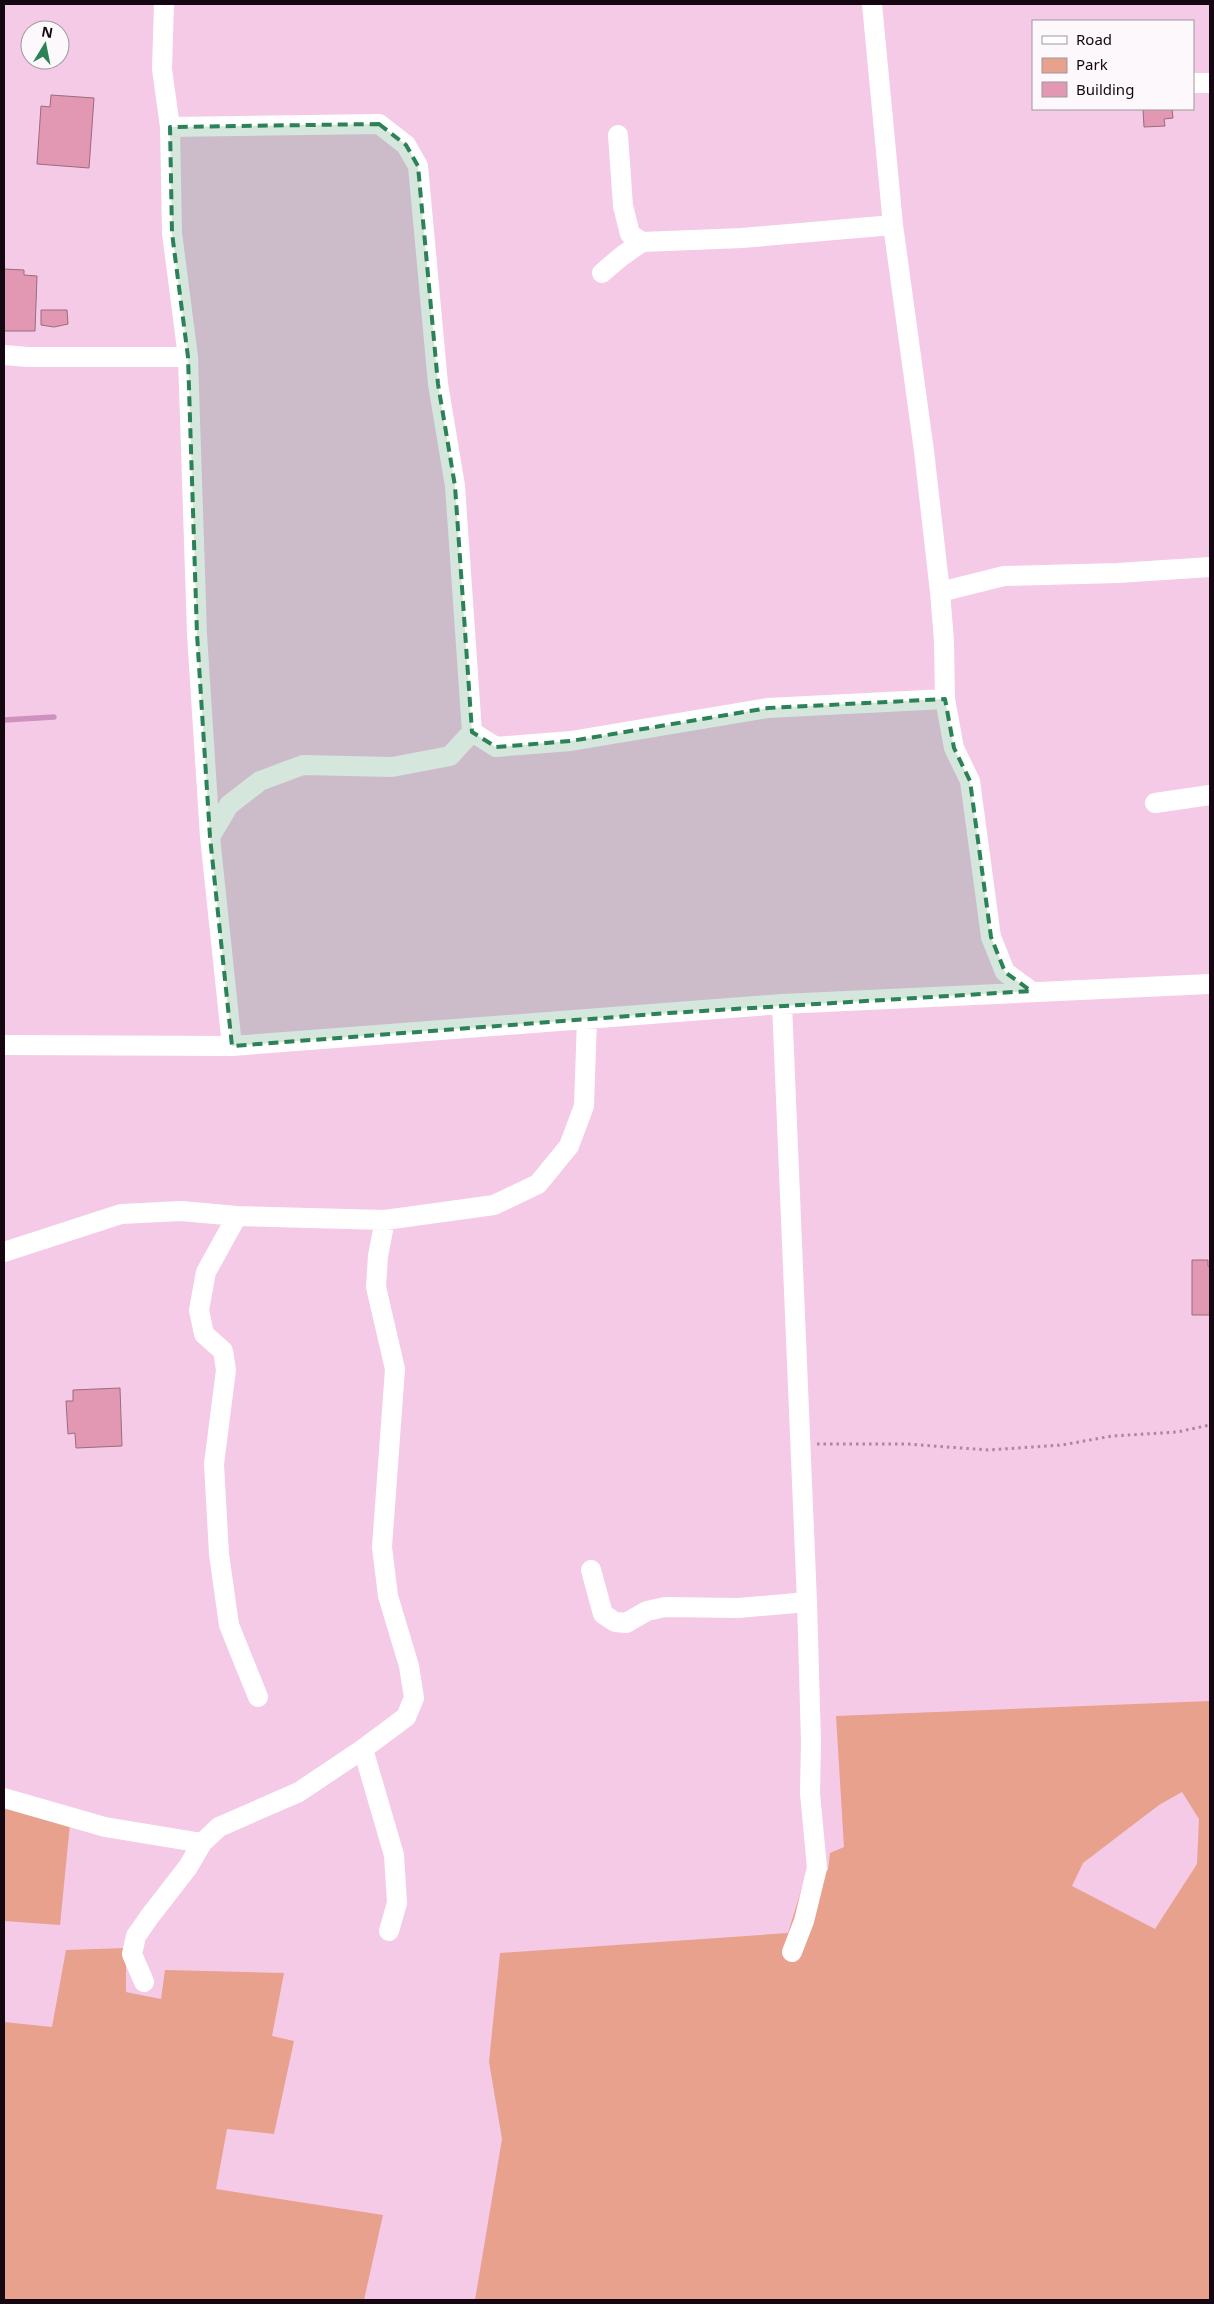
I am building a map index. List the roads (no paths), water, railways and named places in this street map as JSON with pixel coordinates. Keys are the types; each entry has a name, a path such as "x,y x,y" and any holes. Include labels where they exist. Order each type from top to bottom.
{"street":[{"path":"164,4 162,69 170,128 172,233 188,356 197,634 210,837 232,1046"},
{"path":"872,4 893,225 924,451 940,592 944,641 945,699 954,748 970,781 991,937 1006,972 1031,991"},
{"path":"1194,83 1210,83"},
{"path":"170,128 379,124 406,145 418,166 438,384 455,486 472,732 450,756 392,767 303,765 260,781 229,805 210,837"},
{"path":"618,135 622,206 630,234 642,242"},
{"path":"602,273 642,242 742,238 893,225"},
{"path":"4,355 28,357 188,356"},
{"path":"940,592 1004,576 1118,573 1210,566"},
{"path":"472,732 496,747 571,741 768,708 945,699"},
{"path":"1156,803 1210,795"},
{"path":"4,1045 232,1046 782,1004 1210,984"},
{"path":"782,1004 807,1602 811,1733 810,1793 817,1868 804,1921 792,1952"},
{"path":"4,1252 121,1214 181,1211 237,1216 385,1220 494,1205 538,1184 569,1146 584,1106 587,1019"},
{"path":"237,1216 206,1272 199,1310 204,1334 223,1352 226,1370 214,1464 219,1554 229,1625 258,1697"},
{"path":"144,1982 132,1954 136,1936 188,1867 202,1843 219,1827 300,1792 406,1717 414,1698 409,1666 388,1596 382,1546 395,1369 376,1287 378,1256 385,1220"},
{"path":"591,1570 603,1614 615,1622 626,1623 647,1611 665,1607 738,1608 807,1602"},
{"path":"363,1748 394,1855 397,1903 389,1931"},
{"path":"4,1798 105,1827 202,1843"}],"waterway":[{"path":"4,720 54,717"}]}
